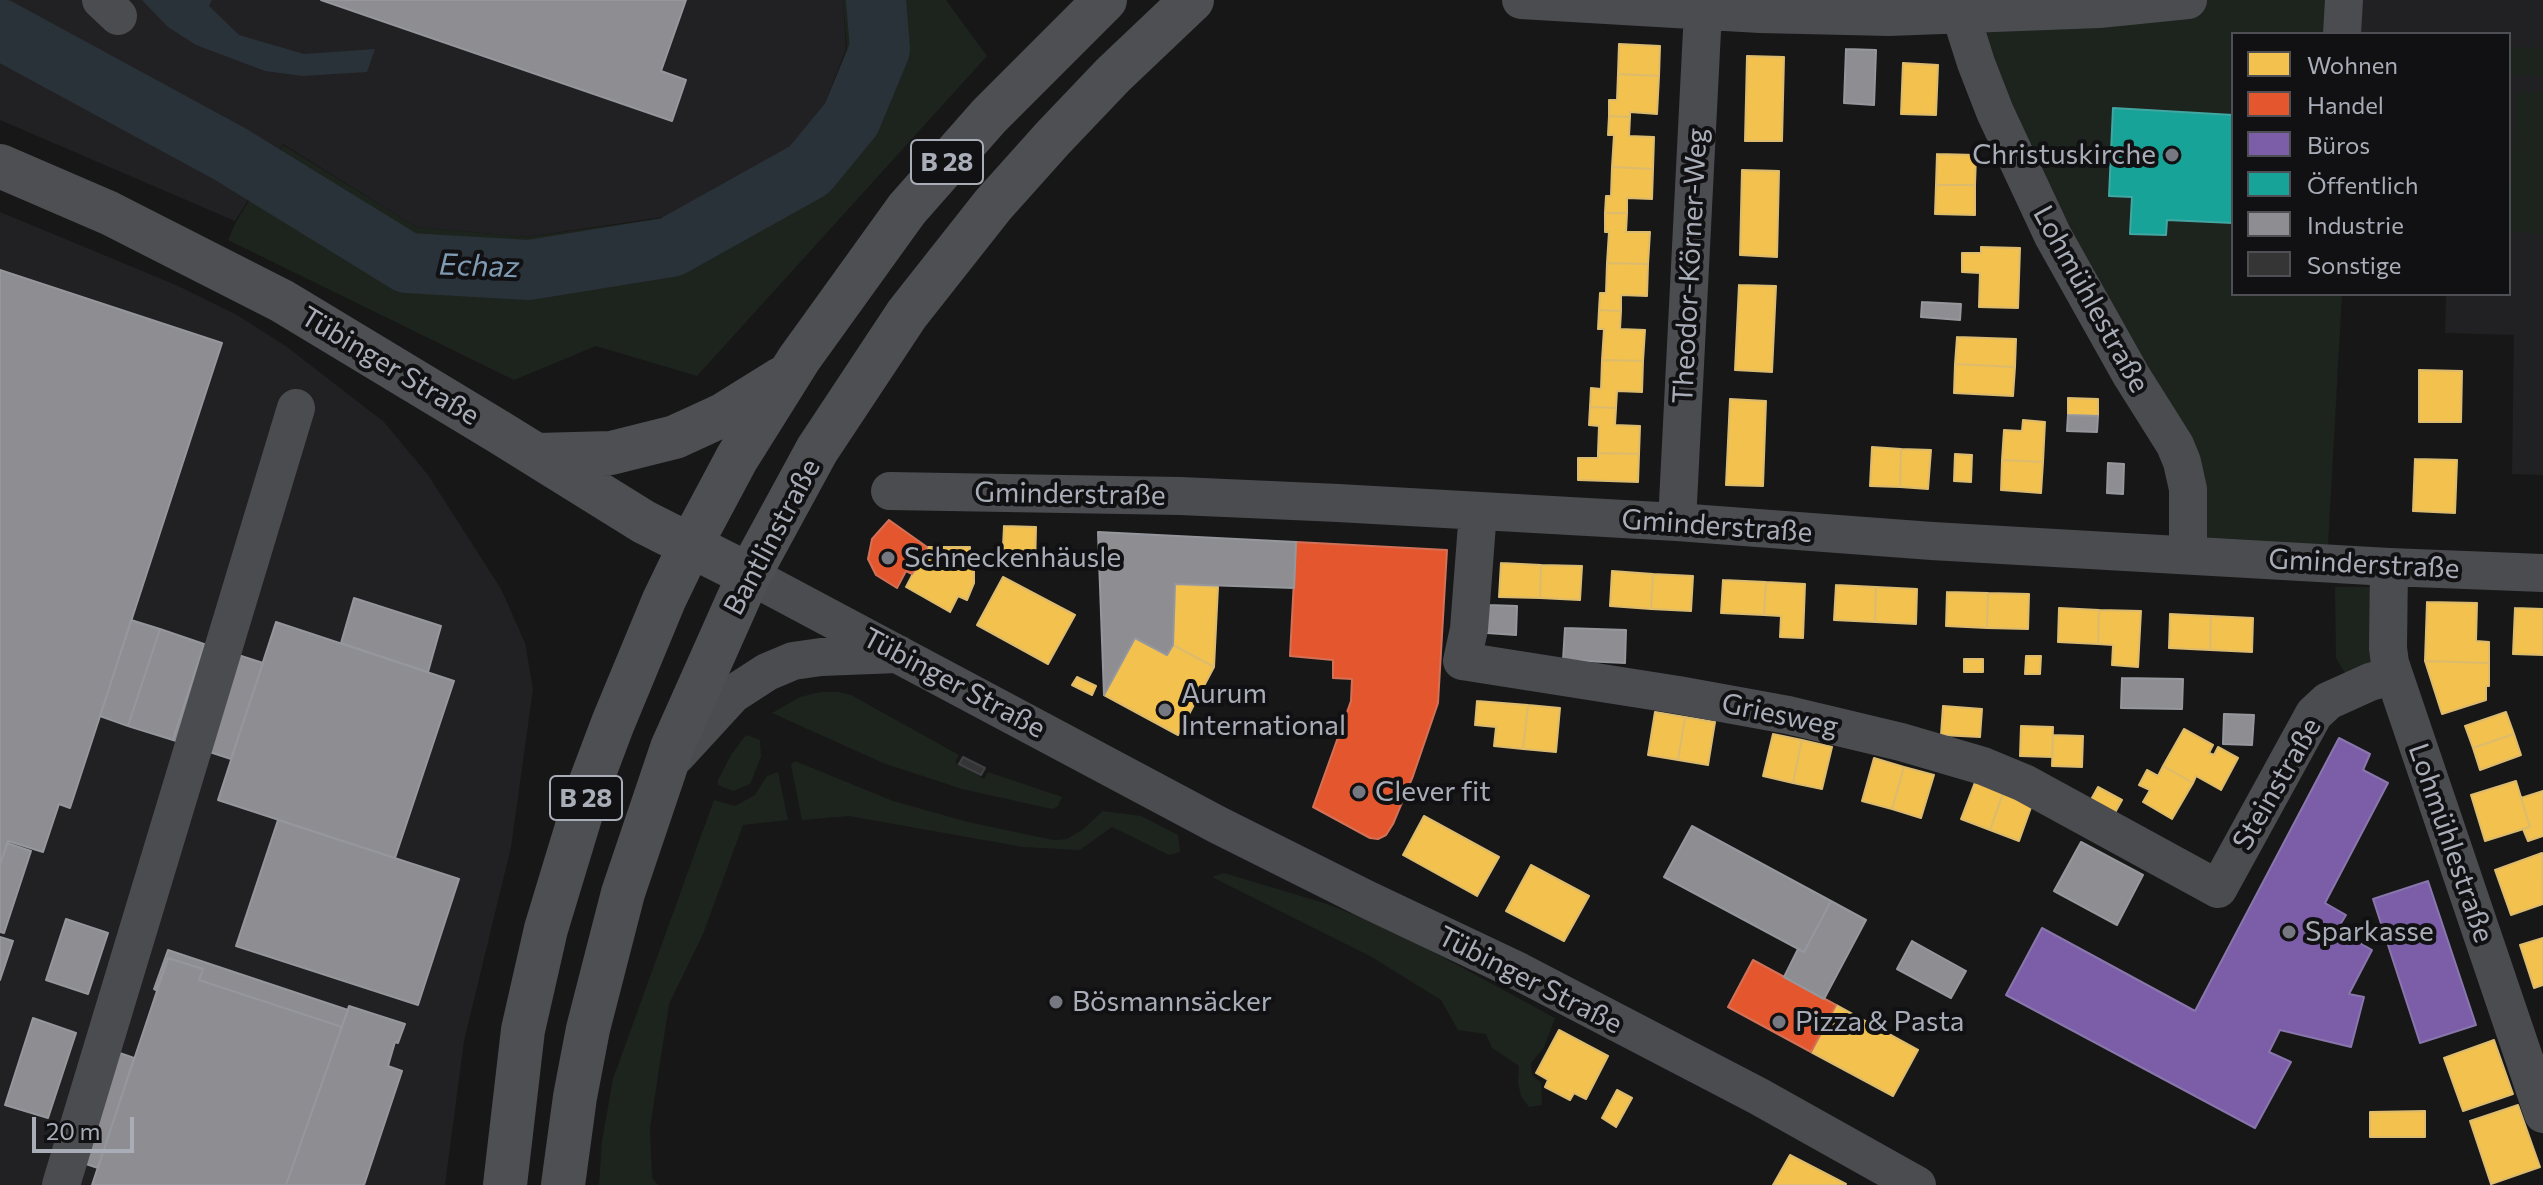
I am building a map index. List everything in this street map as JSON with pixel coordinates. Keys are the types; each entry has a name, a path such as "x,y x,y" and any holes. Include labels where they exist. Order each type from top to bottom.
{"main road":[{"name":"B 28","path":"505,1185 523,1030 550,915 590,784 613,723 690,546 737,458 790,373 907,209 989,116 1105,0"},
{"name":"Bantlinstraße","path":"563,1185 575,1097 603,963 623,893 663,772 690,704 749,575 817,450 907,314 993,205 1053,138 1113,75 1192,0"},
{"name":"Tübinger Straße","path":"0,166 109,213 282,301 644,522 749,575"},
{"path":"537,455 611,453 675,437 723,415 790,373"}],"street":[{"path":"1521,0 1703,11 1785,8 1889,17 1958,8 2099,9 2188,0"},
{"path":"2342,32 2344,0"},
{"name":"Lohmühlestraße","path":"1958,8 1995,112 2053,236 2131,375 2175,445 2188,489 2188,555"},
{"name":"Theodor-Körner-Weg","path":"1677,522 1703,11"},
{"path":"61,1185 296,408"},
{"name":"Gminderstraße","path":"890,491 1180,496 1677,522 1932,541 2389,567 2543,573"},
{"name":"Griesweg","path":"1478,511 1469,629 1462,661 1788,715 1887,738 1983,766 2024,783 2218,889"},
{"name":"Lohmühlestraße","path":"2389,567 2388,648 2394,675 2530,1034 2543,1114"},
{"name":"Tübinger Straße","path":"749,575 1218,825 1520,972 1758,1096 1917,1185"},
{"path":"663,772 733,694 767,672 793,661 821,657 901,654"},
{"name":"Steinstraße","path":"2218,889 2314,714 2328,701 2394,675"}],"shaded area":[{"path":"0,0 843,0 846,49 823,108 793,147 664,217 526,237 416,227 283,144 235,221 0,120"},
{"path":"142,0 212,0 209,6 239,35 304,54 375,49 367,72 303,76 265,71 196,45 168,27"},
{"path":"843,0 946,0 987,56 697,376 596,346 514,380 228,240 283,145 416,227 527,237 665,218 794,148 824,107 847,49"},
{"path":"2188,0 2362,0 2360,32 2231,32 2231,296 2342,296 2327,563 2188,555 2189,522 1960,16"},
{"path":"2362,0 2543,0 2543,475 2512,474 2514,335 2445,333 2446,296 2511,296 2511,32 2360,32"},
{"path":"2511,47 2543,48 2543,76 2511,75"},
{"path":"2516,92 2543,93 2543,234 2511,232"},
{"path":"0,212 176,285 237,315 287,347 384,422 428,475 501,589 525,643 533,689 511,847 464,1041 445,1185 0,1185"},
{"path":"2335,587 2378,587 2377,663 2345,673 2336,658"},
{"path":"821,692 851,695 959,755 955,762 984,779 988,772 1062,797 1058,806 1052,809 962,789 883,763 772,713 800,697"},
{"path":"746,735 760,740 761,757 750,784 733,791 718,785 718,780"},
{"path":"795,761 893,801 968,822 1053,840 1067,839 1103,811 1141,816 1178,835 1180,852 1169,855 1112,827 1080,850 1023,847 849,816 802,820 791,765"},
{"path":"778,772 788,820 743,825 703,934 669,1004 650,1128 652,1178 658,1185 599,1185 602,1141 613,1079 714,800 735,806 755,795 767,776"},
{"path":"1224,873 1355,915 1413,941 1555,1018 1544,1047 1531,1063 1532,1075 1541,1083 1542,1105 1529,1107 1521,1096 1519,1066 1492,1048 1486,1034 1458,1030 1441,1000 1370,956 1212,877"}],"building: Wohnen":[{"path":"1619,44 1660,46 1659,76 1618,74"},
{"path":"1747,56 1784,57 1782,141 1745,141"},
{"path":"1903,63 1938,65 1936,115 1901,114"},
{"path":"1618,74 1659,76 1657,114 1630,112 1630,117 1609,116 1609,100 1617,100"},
{"path":"1609,116 1630,117 1629,136 1654,137 1653,169 1612,167 1614,135 1608,135"},
{"path":"1937,154 1976,155 1975,185 1936,185"},
{"path":"1612,167 1653,169 1652,199 1627,198 1627,213 1605,213 1606,196 1611,196"},
{"path":"1742,170 1779,171 1777,257 1740,255"},
{"path":"1936,185 1975,185 1975,215 1935,214"},
{"path":"1605,213 1627,213 1626,232 1650,232 1648,264 1607,263 1609,232 1605,232"},
{"path":"1981,247 2020,248 2018,308 1979,307 1980,273 1962,272 1962,253 1981,253"},
{"path":"1607,263 1648,264 1647,296 1621,295 1621,311 1599,310 1600,293 1606,293"},
{"path":"1739,285 1776,286 1772,372 1735,370"},
{"path":"1599,310 1621,311 1620,329 1645,330 1643,361 1602,360 1604,329 1598,329"},
{"path":"1957,337 2016,339 2015,367 1955,364"},
{"path":"1602,360 1643,361 1642,392 1617,391 1616,408 1590,407 1591,388 1601,389"},
{"path":"1955,364 2015,367 2013,396 1954,393"},
{"path":"2419,370 2462,371 2461,422 2419,422"},
{"path":"2068,398 2098,399 2098,416 2068,415"},
{"path":"1730,399 1766,401 1763,486 1726,485"},
{"path":"1590,407 1616,408 1615,425 1640,426 1639,454 1598,453 1599,426 1589,425"},
{"path":"2023,420 2045,422 2043,462 2002,460 2004,430 2022,431"},
{"path":"1872,447 1901,449 1900,487 1870,486"},
{"path":"1901,449 1931,450 1928,489 1900,487"},
{"path":"1598,453 1639,454 1638,482 1578,480 1578,458 1598,458"},
{"path":"1955,454 1972,455 1971,482 1954,481"},
{"path":"2415,459 2457,460 2455,513 2413,511"},
{"path":"2002,460 2043,462 2041,493 2001,490"},
{"path":"1004,526 1036,527 1035,569 1002,567"},
{"path":"927,547 970,547 974,583 967,600 958,596 950,612 906,587"},
{"path":"1501,563 1541,565 1540,598 1499,597"},
{"path":"1541,565 1582,566 1580,600 1540,598"},
{"path":"1612,571 1653,574 1651,609 1610,606"},
{"path":"1653,574 1693,576 1691,611 1651,609"},
{"path":"1003,577 1075,615 1048,664 977,625"},
{"path":"1723,580 1766,582 1764,615 1721,613"},
{"path":"1766,582 1805,584 1803,638 1780,637 1781,616 1764,615"},
{"path":"1175,584 1218,587 1214,667 1173,645"},
{"path":"1836,585 1876,587 1875,622 1834,620"},
{"path":"1876,587 1917,589 1916,624 1875,622"},
{"path":"1947,592 1988,593 1987,628 1946,626"},
{"path":"1988,593 2029,594 2028,629 1987,628"},
{"path":"2427,602 2477,603 2476,641 2489,642 2489,663 2425,661"},
{"path":"2059,608 2099,610 2098,644 2058,642"},
{"path":"2515,608 2543,609 2543,655 2513,654"},
{"path":"2099,610 2141,611 2138,667 2112,665 2113,645 2098,644"},
{"path":"2170,614 2211,616 2210,650 2169,648"},
{"path":"2211,616 2253,618 2252,652 2210,650"},
{"path":"1135,638 1167,655 1173,645 1214,667 1178,735 1104,695"},
{"path":"2026,656 2041,656 2040,674 2025,674"},
{"path":"1964,659 1983,659 1983,672 1964,672"},
{"path":"2425,661 2489,663 2486,700 2442,714"},
{"path":"1077,677 1096,686 1092,695 1072,685"},
{"path":"1477,701 1528,705 1523,749 1494,746 1496,727 1475,725"},
{"path":"1528,705 1560,708 1556,752 1523,749"},
{"path":"1943,706 1982,709 1980,737 1941,735"},
{"path":"1655,712 1685,717 1678,760 1648,755"},
{"path":"2506,712 2514,734 2473,748 2465,726"},
{"path":"1685,717 1715,722 1708,765 1678,760"},
{"path":"2021,726 2053,727 2052,757 2020,756"},
{"path":"2184,729 2213,745 2209,753 2214,755 2218,747 2238,758 2221,790 2196,776 2193,783 2163,766"},
{"path":"1773,734 1802,740 1793,783 1763,776"},
{"path":"2514,734 2521,755 2480,770 2473,748"},
{"path":"2053,735 2083,736 2082,767 2052,766"},
{"path":"1802,740 1832,747 1822,789 1793,783"},
{"path":"1874,758 1904,767 1892,809 1862,801"},
{"path":"2163,766 2193,783 2172,819 2143,802 2150,790 2139,785 2147,770 2158,776"},
{"path":"1904,767 1934,775 1921,818 1892,809"},
{"path":"1977,777 2005,788 1990,830 1961,819"},
{"path":"2516,781 2530,827 2485,841 2471,795"},
{"path":"2098,787 2122,800 2112,818 2088,805"},
{"path":"2005,788 2034,799 2019,841 1990,830"},
{"path":"2543,791 2543,836 2528,841 2523,829 2530,827 2521,798"},
{"path":"1424,816 1499,857 1477,896 1403,855"},
{"path":"2542,853 2543,904 2511,915 2495,870"},
{"path":"1531,865 1589,896 1564,941 1506,911"},
{"path":"2543,938 2543,985 2534,988 2520,945"},
{"path":"1836,1005 1918,1050 1893,1096 1811,1052"},
{"path":"1559,1030 1608,1056 1586,1099 1574,1093 1570,1100 1545,1087 1548,1080 1536,1073"},
{"path":"2494,1040 2513,1094 2463,1111 2444,1058"},
{"path":"1617,1090 1632,1098 1616,1127 1602,1118"},
{"path":"2518,1105 2540,1167 2491,1184 2470,1121"},
{"path":"2425,1111 2425,1137 2370,1137 2370,1112"},
{"path":"1790,1155 1846,1184 1773,1185"}],"building: Handel":[{"path":"889,520 927,547 912,574 906,571 897,588 876,575 868,559 872,539"},
{"path":"1296,542 1447,550 1438,703 1393,824 1386,835 1378,839 1370,838 1313,807 1351,701 1352,679 1333,678 1333,660 1290,656"},
{"path":"1753,960 1836,1005 1811,1052 1728,1007"}],"building: Büros":[{"name":"Sparkasse","path":"2339,738 2370,754 2363,770 2388,783 2325,903 2346,915 2337,930 2372,950 2349,994 2364,997 2351,1047 2280,1030 2269,1052 2291,1062 2255,1128 2006,995 2042,928 2195,1011"},
{"path":"2428,881 2476,1025 2420,1043 2373,899"}],"building: Öffentlich":[{"name":"Christuskirche","path":"2113,108 2231,115 2231,223 2167,220 2166,235 2130,234 2132,197 2109,196"}],"building: Industrie":[{"path":"321,0 686,0 661,71 686,80 672,121"},
{"path":"1846,49 1876,50 1874,105 1844,103"},
{"path":"0,270 222,343 70,808 59,804 43,852 8,841 0,865"},
{"path":"1922,302 1961,304 1960,320 1921,317"},
{"path":"2068,415 2098,416 2097,432 2067,431"},
{"path":"2108,463 2124,464 2123,494 2107,493"},
{"path":"1098,532 1296,542 1294,588 1175,584 1173,645 1167,655 1135,638 1104,695"},
{"path":"354,598 441,626 428,672 341,643"},
{"path":"1488,605 1517,606 1516,635 1487,633"},
{"path":"131,620 160,629 128,726 100,716"},
{"path":"276,622 454,681 395,858 218,800"},
{"path":"1565,628 1626,630 1625,663 1563,660"},
{"path":"160,629 204,644 173,740 128,726"},
{"path":"204,644 263,663 231,759 173,740"},
{"path":"2122,678 2183,679 2182,709 2121,708"},
{"path":"2224,714 2254,715 2252,745 2223,744"},
{"path":"278,820 459,879 418,1005 236,946"},
{"path":"1692,826 1831,901 1804,952 1664,877"},
{"path":"2081,842 2143,875 2117,925 2054,891"},
{"path":"7,843 31,851 4,933 0,932 0,865"},
{"path":"1831,901 1866,920 1824,999 1784,977 1798,949 1804,952"},
{"path":"66,919 108,933 88,994 46,980"},
{"path":"0,937 13,941 0,980"},
{"path":"1912,941 1966,971 1951,998 1897,969"},
{"path":"168,950 348,1010 342,1027 199,980 203,969 168,958 156,990"},
{"path":"168,958 203,969 199,980 342,1027 286,1185 92,1185"},
{"path":"349,1006 405,1024 398,1043 395,1042 388,1066 402,1071 364,1185 286,1185"},
{"path":"33,1018 76,1033 48,1118 5,1105"},
{"path":"114,1051 134,1058 98,1168 77,1161"}],"building: Sonstige":[{"path":"963,757 985,768 981,775 959,764"}],"waterway":[{"name":"Echaz","path":"0,29 230,154 407,263 529,270 671,247 809,170 851,119 880,49 876,0"}],"place":[{"name":"Christuskirche","path":"2172,155"},
{"name":"Schneckenhäusle","path":"888,558"},
{"name":"Aurum International","path":"1165,710"},
{"name":"Clever fit","path":"1359,792"},
{"name":"Sparkasse","path":"2289,932"},
{"name":"Bösmannsäcker","path":"1056,1002"},
{"name":"Pizza & Pasta","path":"1779,1022"}]}
